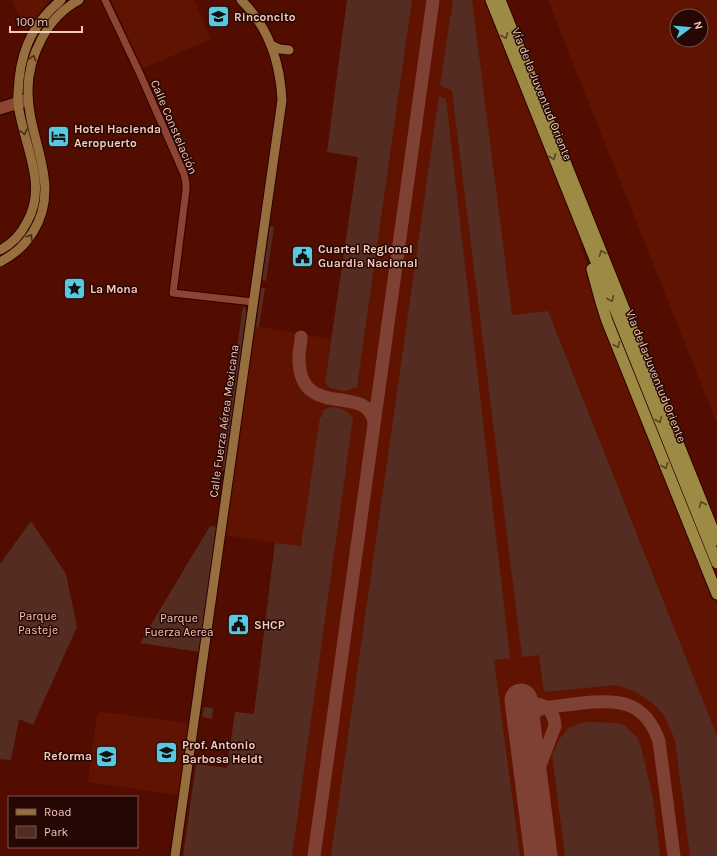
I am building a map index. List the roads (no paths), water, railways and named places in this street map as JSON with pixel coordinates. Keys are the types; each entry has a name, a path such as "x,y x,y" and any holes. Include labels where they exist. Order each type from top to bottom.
{"highway":[{"name":"Vía de la Juventud Oriente","path":"491,0 574,197"},
{"name":"Vía de la Juventud Oriente","path":"500,0 574,197"},
{"name":"Via de la Juventud Oriente","path":"574,197 582,228 717,563"},
{"name":"Via de la Juventud Oriente","path":"574,197 717,540"},
{"path":"582,228 600,302 607,321 717,594"}],"main road":[{"path":"0,250 12,242 24,229 33,210 36,197 36,183 18,103 20,69 26,44 43,18 61,0"},
{"path":"0,262 12,256 26,243 39,223 46,198 29,100 32,60 38,45 56,17 66,8 79,0"},
{"name":"Calle Fuerza Aérea Mexicana","path":"175,856 282,100 279,70 271,45 257,19 241,0"},
{"path":"271,45 280,49 289,50"}],"street":[{"name":"Calle Constelación","path":"105,0 140,74 184,174 186,190 173,293 253,302"},
{"path":"0,107 29,100"}],"place":[{"name":"Rinconcito","path":"219,17"},
{"name":"Hotel Hacienda Aeropuerto","path":"58,136"},
{"name":"Cuartel Regional Guardia Nacional","path":"303,256"},
{"name":"La Mona","path":"74,289"},
{"name":"SHCP","path":"239,625"},
{"name":"Prof. Antonio Barbosa Heldt","path":"166,752"},
{"name":"Reforma","path":"107,756"}],"park label":[{"name":"Parque Pasteje","path":"38,623"},
{"name":"Parque Fuerza Aerea","path":"179,625"}]}
